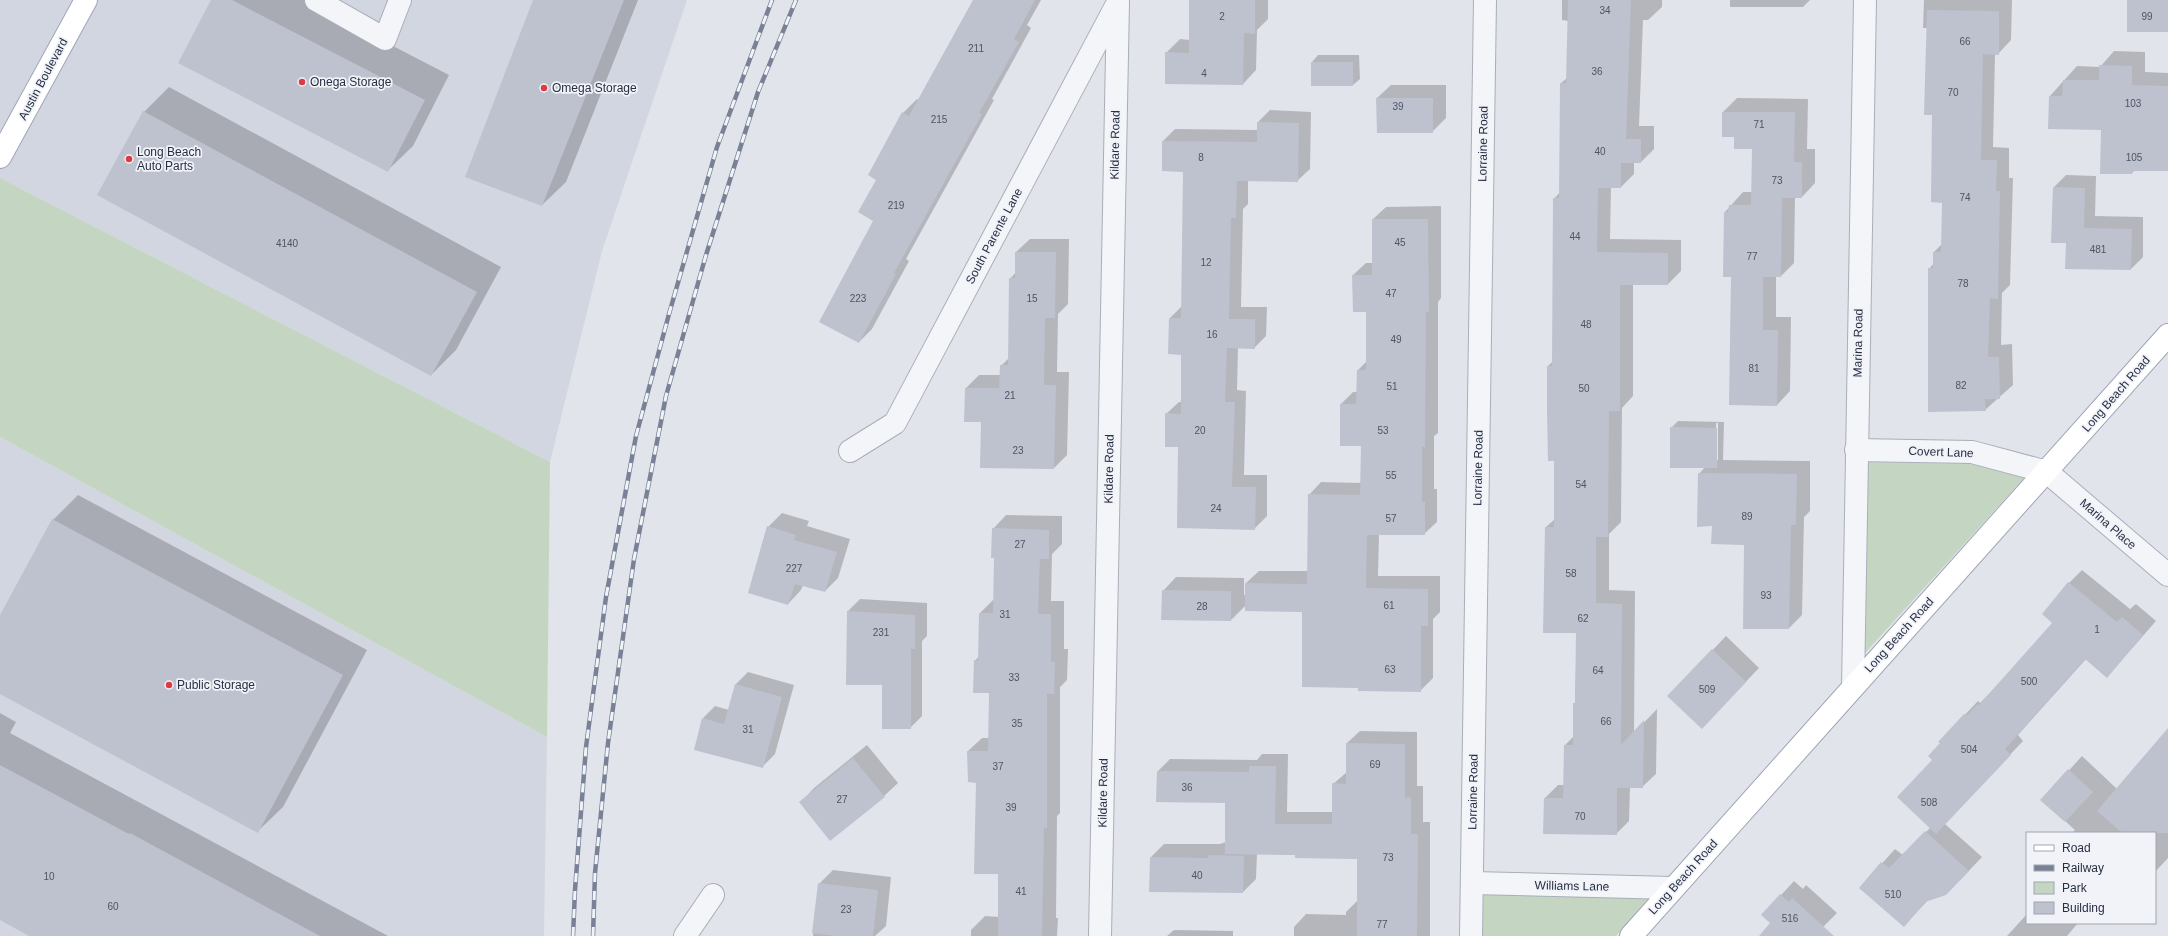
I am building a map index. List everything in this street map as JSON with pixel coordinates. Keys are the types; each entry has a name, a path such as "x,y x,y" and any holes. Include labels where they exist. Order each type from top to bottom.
{"main road":[{"name":"Austin Boulevard","path":"0,158 86,0"},
{"name":"Long Beach Road","path":"1631,936 1853,686 2048,472 2168,335"}],"street":[{"path":"316,0 385,39 400,0"},
{"name":"Lorraine Road","path":"1471,936 1485,0"},
{"name":"Marina Road","path":"1853,686 1865,0"},
{"name":"South Parente Lane","path":"850,451 895,423 1118,1"},
{"name":"Kildare Road","path":"1100,936 1118,1"},
{"name":"Covert Lane","path":"1856,450 1972,452 2048,472"},
{"name":"Marina Place","path":"2048,472 2168,575"},
{"name":"Williams Lane","path":"1472,883 1673,888"},
{"path":"685,936 713,895"}],"shaded area":[{"path":"0,0 687,0 602,251 550,462 0,178"},
{"path":"0,437 547,737 544,936 0,936"}],"green space":[{"path":"0,178 550,462 547,737 0,437"},
{"path":"1865,462 1972,464 2025,477 1865,653"},
{"path":"1483,892 1650,897 1616,936 1482,936"}],"building":[{"name":"Onega Storage","path":"211,0 232,0 425,100 388,172 178,63"},
{"name":"Omega Storage","path":"533,0 624,0 542,206 465,177"},
{"path":"973,0 1035,0 1014,39 1019,42 979,113 982,114 894,273 896,274 859,343 819,322 873,221 858,212 876,180 868,175 902,112 909,116"},
{"path":"1189,0 1255,0 1255,34 1244,33 1243,85 1165,84 1165,52 1189,53"},
{"path":"1568,0 1631,0 1626,139 1641,139 1641,163 1621,163 1621,188 1598,188 1597,252 1668,253 1668,285 1620,285 1620,411 1609,411 1608,537 1596,537 1596,603 1622,604 1621,745 1644,720 1643,788 1617,788 1617,835 1543,834 1544,798 1563,798 1564,745 1573,745 1573,703 1575,703 1576,633 1543,633 1545,527 1554,527 1554,461 1548,461 1547,410 1547,366 1552,366 1553,198 1559,198 1560,83 1566,83"},
{"path":"2127,0 2168,0 2168,32 2127,32"},
{"path":"1927,10 1999,11 1999,55 1983,54 1981,160 1997,160 1996,191 2000,191 1998,299 1990,298 1988,357 1999,357 2000,399 1985,399 1986,411 1928,412 1928,268 1933,268 1933,252 1941,252 1942,203 1931,202 1932,115 1924,115"},
{"path":"1311,62 1353,62 1353,86 1311,86"},
{"path":"2099,65 2132,66 2132,85 2168,86 2168,171 2132,171 2132,174 2100,174 2101,130 2048,129 2049,96 2062,96 2063,80 2099,80"},
{"path":"1376,98 1433,98 1433,133 1377,133"},
{"path":"143,111 477,292 431,376 97,195"},
{"path":"1722,112 1795,112 1794,162 1802,162 1802,198 1782,198 1781,277 1763,277 1763,330 1778,330 1777,406 1729,405 1731,277 1723,277 1724,212 1728,212 1729,205 1751,205 1752,149 1734,149 1734,137 1722,137"},
{"path":"1257,122 1299,123 1298,182 1237,181 1236,218 1231,218 1229,319 1255,319 1255,349 1227,348 1225,402 1235,402 1232,487 1256,487 1255,530 1177,528 1178,447 1165,447 1165,413 1181,414 1181,355 1168,354 1169,318 1181,318 1183,172 1162,171 1162,141 1257,142"},
{"path":"2053,187 2085,188 2084,228 2132,229 2131,270 2065,269 2066,243 2051,243"},
{"path":"1372,219 1428,219 1429,312 1426,312 1425,447 1422,447 1422,502 1425,502 1425,535 1367,535 1366,588 1428,589 1428,626 1421,626 1421,692 1358,691 1358,688 1302,687 1302,612 1245,611 1245,583 1307,584 1308,494 1360,495 1361,446 1340,446 1340,404 1356,404 1357,370 1366,370 1366,312 1353,312 1352,275 1372,275"},
{"path":"1015,252 1056,252 1055,318 1045,318 1044,385 1056,385 1054,469 980,468 981,422 964,422 965,388 999,388 1000,365 1008,365 1009,278 1015,278"},
{"path":"1670,427 1717,428 1717,468 1670,468"},
{"path":"1698,473 1797,474 1796,525 1791,525 1789,629 1743,629 1744,545 1711,544 1712,526 1697,527"},
{"name":"Public Storage","path":"52,519 343,675 258,833 0,694 0,615"},
{"path":"767,526 796,535 794,540 837,552 825,592 795,584 788,605 748,593"},
{"path":"992,528 1049,530 1049,559 1040,559 1038,614 1051,614 1051,662 1055,662 1054,694 1047,694 1047,828 1044,828 1042,936 998,936 998,874 974,874 976,783 968,782 967,751 988,751 989,693 973,693 974,660 978,661 979,613 993,613 994,558 991,558"},
{"path":"2068,582 2117,622 2122,617 2143,635 2107,678 2085,659 2005,749 2011,755 1936,834 1897,797 1932,760 1928,756 1940,743 1938,742 1964,714 1966,716 1978,704 1979,705 2052,623 2042,614"},
{"path":"1162,590 1231,591 1231,621 1161,620"},
{"path":"847,611 915,615 915,649 911,649 911,729 882,729 882,685 846,685"},
{"path":"1712,649 1746,682 1702,729 1667,696"},
{"path":"735,684 782,697 763,768 694,750 702,718 724,724"},
{"path":"2168,728 2168,833 2121,832 2097,811"},
{"path":"1346,743 1405,744 1405,798 1411,797 1411,834 1418,834 1417,936 1357,936 1357,859 1295,858 1295,855 1225,854 1225,803 1156,802 1157,771 1249,772 1249,766 1276,766 1275,824 1332,824 1332,783 1346,784"},
{"path":"853,758 885,797 830,841 799,802"},
{"path":"0,765 129,834 130,833 320,936 29,936 0,920"},
{"path":"2068,769 2093,792 2065,822 2040,800"},
{"path":"1925,831 1969,871 1946,895 1925,902 1904,927 1859,888 1881,862 1889,868"},
{"path":"1208,855 1244,856 1243,893 1149,892 1150,857 1208,858"},
{"path":"818,883 878,890 873,936 836,936 812,933"},
{"path":"1780,894 1789,902 1792,898 1834,936 1759,936 1770,923 1761,915"}],"railway":[{"path":"573,936 586,747 606,597 636,436 717,147 772,0"},
{"path":"593,936 595,873 608,743 634,559 666,396 706,255 758,92 796,0"}],"place":[{"name":"Onega Storage","path":"302,82"},
{"name":"Omega Storage","path":"544,88"},
{"name":"Long Beach Auto Parts","path":"129,159"},
{"name":"Public Storage","path":"169,685"}]}
